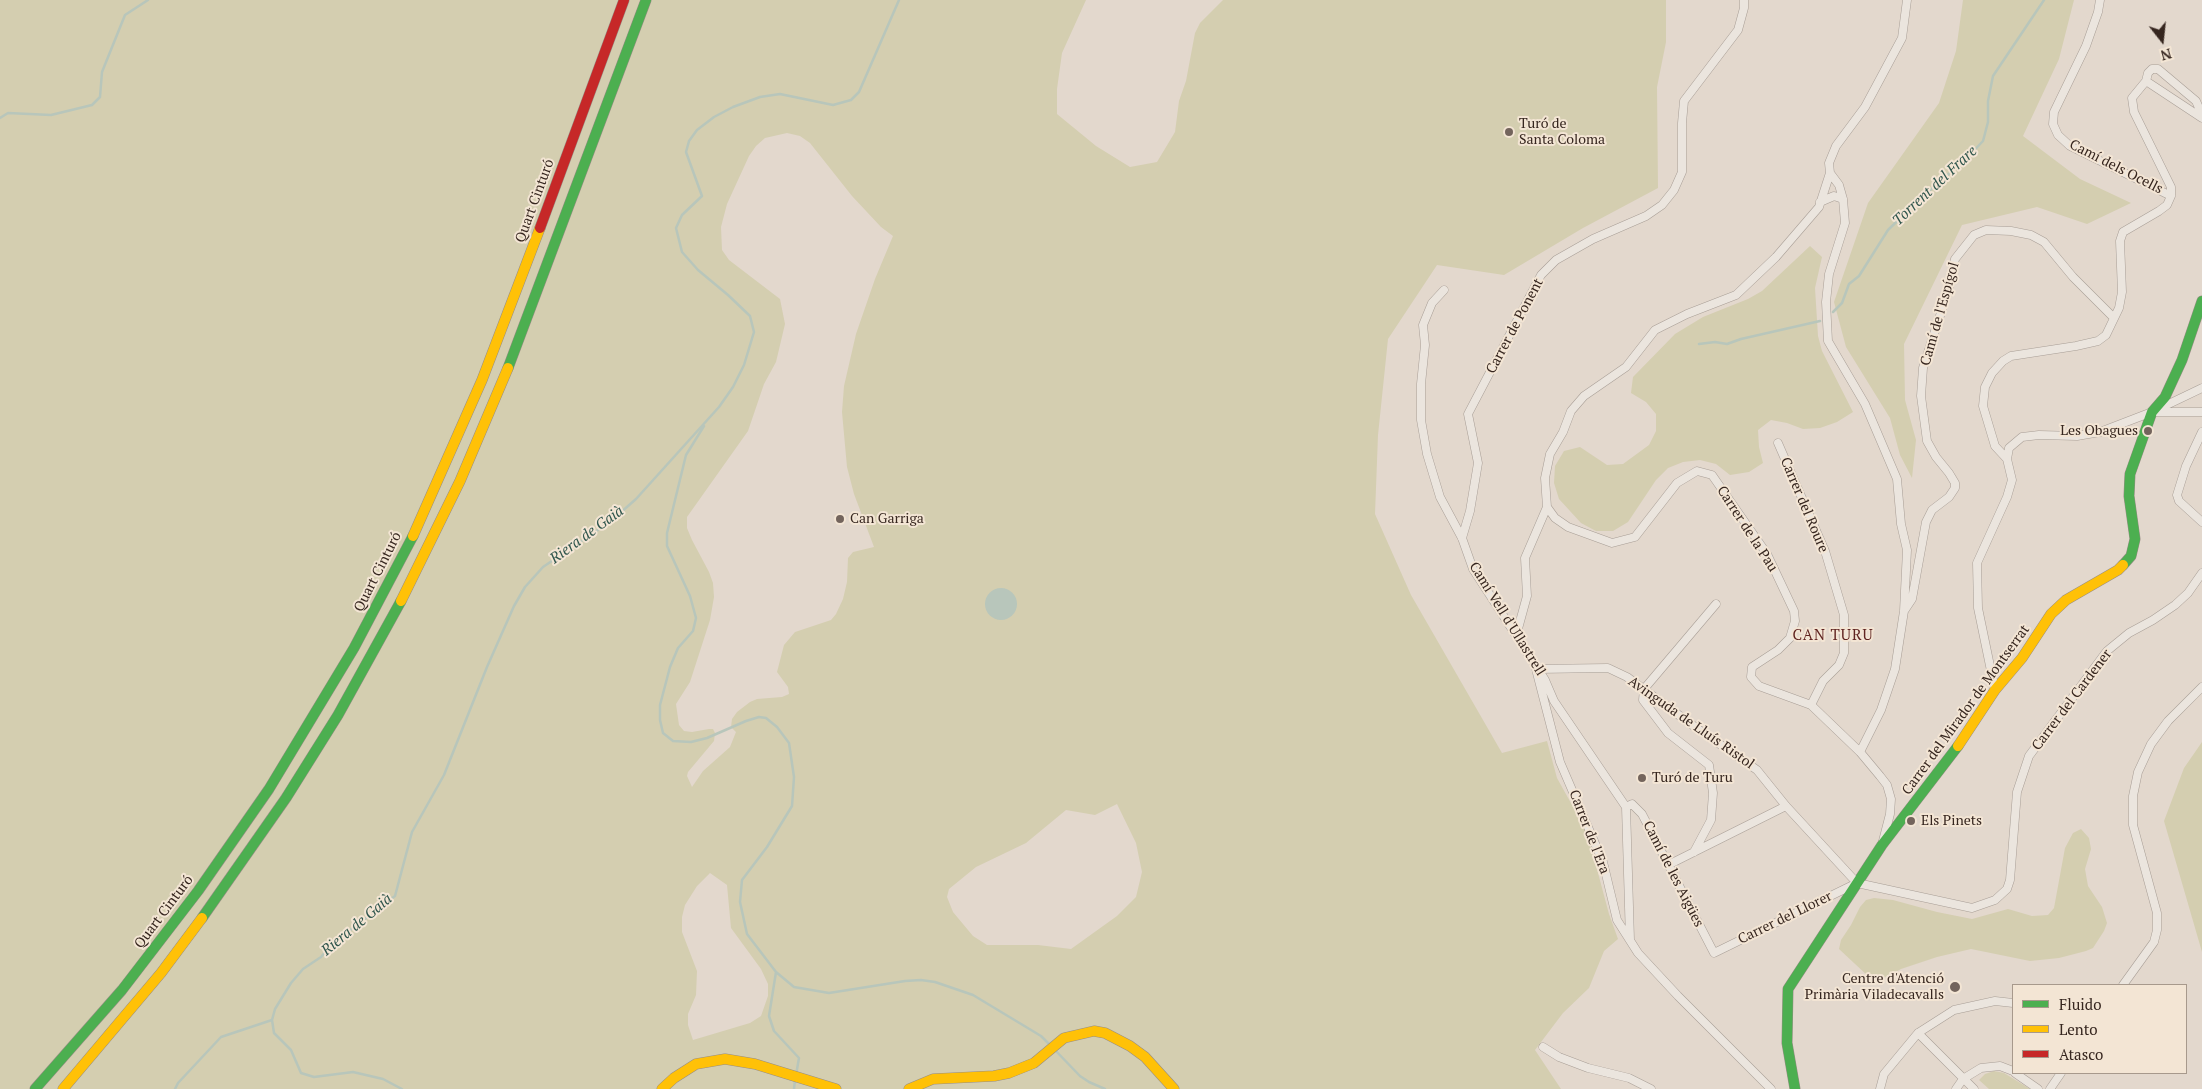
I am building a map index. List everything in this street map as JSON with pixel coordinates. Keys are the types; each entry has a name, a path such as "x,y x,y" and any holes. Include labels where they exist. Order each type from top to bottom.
{"main road":[{"name":"Quart Cinturó","path":"35,1089 96,1021 145,962 248,819 289,758 354,648 400,562 429,502 482,380 624,0"},
{"path":"63,1089 161,973 214,902 264,830 338,716 414,577 477,442 536,297 646,0"},
{"name":"Carrer del Mirador de Montserrat","path":"1795,1089 1787,1043 1788,989 1882,846 1962,741 1995,690 2022,658 2059,605 2118,570 2131,556 2135,539 2129,484 2135,458 2152,412 2165,397 2174,380 2202,302"},
{"path":"908,1089 933,1079 994,1076 1009,1073 1034,1063 1064,1038 1094,1031 1105,1033 1130,1046 1145,1057 1174,1089"},
{"path":"662,1089 674,1078 696,1064 716,1060 743,1060 836,1089"}],"street":[{"name":"Carrer de Ponent","path":"1462,538 1470,511 1478,463 1468,414 1536,284 1541,275 1556,260 1593,239 1646,216 1662,205 1674,190 1682,172 1684,101 1738,30 1744,8 1744,0"},
{"path":"1516,636 1527,596 1525,558 1547,507 1545,478 1550,454 1563,432 1571,410 1584,396 1626,367 1655,330 1687,314 1736,295 1776,257 1820,202 1830,173 1829,163 1836,146 1865,107 1902,38 1907,0"},
{"name":"Camí dels Ocells","path":"2100,0 2098,12 2086,46 2054,112 2053,124 2058,135 2070,146 2171,196"},
{"path":"2007,459 1995,446 1983,406 1985,387 1992,373 2003,361 2011,356 2076,346 2098,341 2106,335 2114,318 2122,292 2120,241 2123,232 2159,211 2167,204 2171,196 2171,187 2160,161 2134,112 2132,98 2146,81 2152,69 2158,69 2199,101 2200,117"},
{"path":"2146,81 2200,117"},
{"path":"1830,173 1839,185 1843,199 1845,223 1829,274 1827,293 1828,341 1865,404 1897,480 1907,550 1904,611 1895,669 1881,710 1860,752"},
{"path":"1820,202 1834,196 1843,199"},
{"name":"Camí de l'Espígol","path":"1904,611 1912,600 1926,522 1932,510 1949,497 1955,488 1950,472 1936,457 1927,441 1921,396 1924,368 1948,290 1955,259 1974,235 1986,230 2011,230 2031,235 2044,242 2073,277 2114,318"},
{"name":"Camí Vell d'Ullastrell","path":"1444,290 1432,303 1423,325 1424,345 1421,384 1421,420 1426,454 1440,497 1462,538 1473,569 1544,680 1554,701 1626,806"},
{"path":"1995,690 1978,608 1977,563 2007,497 2012,480 2007,459 2009,448 2022,437 2039,435 2076,436 2100,432 2152,412 2202,388"},
{"path":"2152,412 2202,412"},
{"path":"2202,432 2186,466 2177,495 2179,501 2202,522"},
{"name":"Carrer del Roure","path":"1778,443 1825,550 1844,615 1844,653 1839,665 1823,682 1811,706"},
{"name":"Carrer de la Pau","path":"1547,507 1555,518 1568,527 1612,543 1635,537 1677,484 1697,472 1712,475 1767,554 1794,611 1795,621 1790,638 1778,650 1752,667 1751,677 1759,686 1811,706 1860,752 1880,776 1890,792 1891,806 1882,846"},
{"name":"Carrer del Cardener","path":"1857,883 1972,908 1996,900 2007,890 2010,880 2017,792 2029,756 2107,651 2129,633 2175,605 2188,593 2202,573"},
{"path":"1694,852 1712,820 1713,793 1709,765 1668,732 1644,700 1644,689 1716,604"},
{"name":"Avinguda de Lluís Ristol","path":"1536,669 1608,668 1627,677 1757,770 1786,806 1857,883"},
{"name":"Carrer de l'Era","path":"1536,669 1560,762 1603,862 1616,920 1638,952 1678,996 1771,1089"},
{"path":"2125,984 2154,942 2157,930 2157,913 2133,825 2133,796 2138,772 2151,744 2168,722 2202,687"},
{"name":"Camí de les Aigües","path":"1626,806 1632,804 1638,808 1670,864 1714,953"},
{"path":"1626,806 1630,940"},
{"path":"1670,864 1786,806"},
{"name":"Carrer del Llorer","path":"1714,953 1857,883"},
{"path":"1880,1089 1884,1074 1918,1033 1954,1010 1996,1001 2012,1003"},
{"path":"1918,1033 1974,1089"},
{"path":"1543,1047 1559,1057 1588,1068 1629,1078 1652,1089"},
{"path":"1956,1089 1963,1079 1981,1068 2000,1066 2012,1071"},
{"path":"2017,1074 2038,1089"},
{"path":"2050,1089 2061,1074"}],"shaded area":[{"path":"0,0 1086,0 1062,53 1057,89 1057,114 1096,146 1130,167 1157,162 1175,132 1179,101 1186,81 1195,33 1200,23 1223,0 1666,0 1666,42 1657,87 1658,188 1583,228 1504,275 1437,265 1388,339 1378,435 1375,514 1411,595 1502,753 1547,741 1557,778 1587,832 1609,914 1618,939 1604,951 1589,988 1563,1013 1535,1050 1561,1089 0,1089","holes":["787,133 800,136 810,143 852,196 881,227 893,236 875,279 856,334 844,386 842,412 847,467 854,494 874,547 853,552 848,558 847,582 843,599 831,620 795,632 784,645 777,672 788,687 789,694 782,697 757,699 737,712 732,719 731,727 736,732 730,747 703,771 692,787 687,776 688,772 714,741 715,733 713,729 692,732 684,731 679,725 676,704 690,682 710,620 714,597 713,583 687,528 687,517 748,431 764,384 776,362 785,324 780,299 729,260 722,250 721,227 727,204 749,156 756,146 765,138","1117,804 1136,843 1142,872 1136,897 1117,916 1071,949 1038,945 987,945 973,936 953,912 947,897 949,889 976,867 1026,843 1066,810 1095,815","710,873 727,885 731,928 761,969 768,984 768,996 761,1016 750,1023 693,1040 688,1025 688,1014 696,995 697,971 682,932 682,917 685,905 697,886"]},
{"path":"1963,0 2074,0 2059,59 2023,136 2080,179 2131,203 2087,224 2037,207 1962,225 1904,344 1905,400 1916,440 1912,478 1900,455 1890,418 1846,347 1834,302 1868,203 1939,103 1956,51"},
{"path":"1810,246 1822,257 1815,288 1818,336 1822,351 1853,412 1837,422 1820,428 1803,429 1771,420 1758,430 1759,447 1763,463 1749,472 1730,475 1716,464 1700,460 1683,462 1668,468 1656,480 1628,522 1613,531 1596,531 1581,523 1559,499 1554,483 1555,466 1564,451 1580,447 1607,465 1623,464 1649,445 1656,431 1656,414 1646,402 1631,393 1633,377 1675,334 1703,317 1748,299 1762,291"},
{"path":"1001,588 1012,593 1017,604 1012,615 1001,620 990,615 985,604 990,593"},
{"path":"2202,742 2202,952 2164,821 2184,768"},
{"path":"2081,829 2089,838 2091,849 2085,869 2088,886 2102,907 2107,923 2093,948 2059,958 2030,961 1971,949 1937,957 1901,969 1878,981 1869,977 1839,949 1841,940 1860,907 1866,900 1874,898 1893,900 1972,919 2008,909 2032,916 2048,915 2054,908 2065,848 2073,833"},
{"path":"1994,1071 2004,1073 2030,1089 1989,1089 1979,1080 1985,1074"}],"waterway":[{"path":"0,118 8,113 51,115 92,105 100,97 102,72 125,15 148,0"},
{"name":"Riera de Gaià","path":"402,1089 383,1079 353,1072 314,1077 301,1073 291,1050 274,1033 272,1020 275,1009 291,983 303,969 321,957 332,944 395,896 412,832 444,775 487,667 514,606 525,587 543,567 611,521 636,499 719,407 733,387 744,365 754,332 750,316 698,270 682,252 676,228 682,215 702,196 686,152 689,141 697,130 714,117 733,107 760,97 780,94 833,105 851,100 859,92 899,0"},
{"name":"Torrent del Frare","path":"1833,312 1842,303 1849,284 1859,276 1888,230 1923,196 1964,161 1983,141 1988,122 1988,101 1993,76 2044,0"},
{"name":"Torrent del Frare","path":"1699,344 1715,342 1727,344 1820,321"},
{"path":"704,426 686,455 667,533 667,546 690,596 696,618 693,631 678,648 670,667 660,705 660,720 663,733 673,741 691,742 707,738 746,721 759,717 766,718 777,727 789,743 794,777 792,806 767,847 742,880 740,902 747,934 776,972 794,987 829,993 905,981 921,980 935,982 973,995 1041,1036 1050,1045"},
{"path":"776,972 769,1016 774,1031 799,1058 796,1075"},
{"path":"175,1089 178,1083 221,1037 272,1020"},
{"path":"1054,1049 1080,1076 1105,1089"},
{"path":"794,1089 795,1080"}],"traffic: fast":[{"path":"508,368 646,0"},
{"path":"2123,565 2131,556 2135,539 2129,496 2130,474 2152,412 2165,397 2182,360 2202,301"},
{"path":"35,1089 122,990 198,891 269,789 354,648 413,536"},
{"path":"202,918 286,798 338,715 401,601"},
{"path":"1795,1089 1787,1043 1788,989 1882,845 1958,746"}],"traffic: slow":[{"path":"413,536 482,380 540,228"},
{"path":"401,601 460,481 508,368"},
{"path":"1958,746 1995,690 2022,658 2051,614 2066,600 2118,570 2123,565"},
{"path":"63,1089 161,973 202,918"},
{"path":"909,1089 933,1079 994,1076 1009,1073 1034,1063 1064,1038 1094,1031 1105,1033 1130,1046 1145,1057 1174,1089"},
{"path":"662,1089 674,1078 696,1064 725,1059 755,1064 836,1089"}],"traffic: jam":[{"path":"540,228 624,0"}],"place":[{"name":"Turó de Santa Coloma","path":"1509,132"},
{"name":"Les Obagues","path":"2148,431"},
{"name":"Can Garriga","path":"840,519"},
{"name":"Turó de Turu","path":"1642,778"},
{"name":"Els Pinets","path":"1911,821"},
{"name":"Centre d'Atenció Primària Viladecavalls","path":"1955,987"}],"district":[{"name":"CAN TURU","path":"1833,636"}]}
